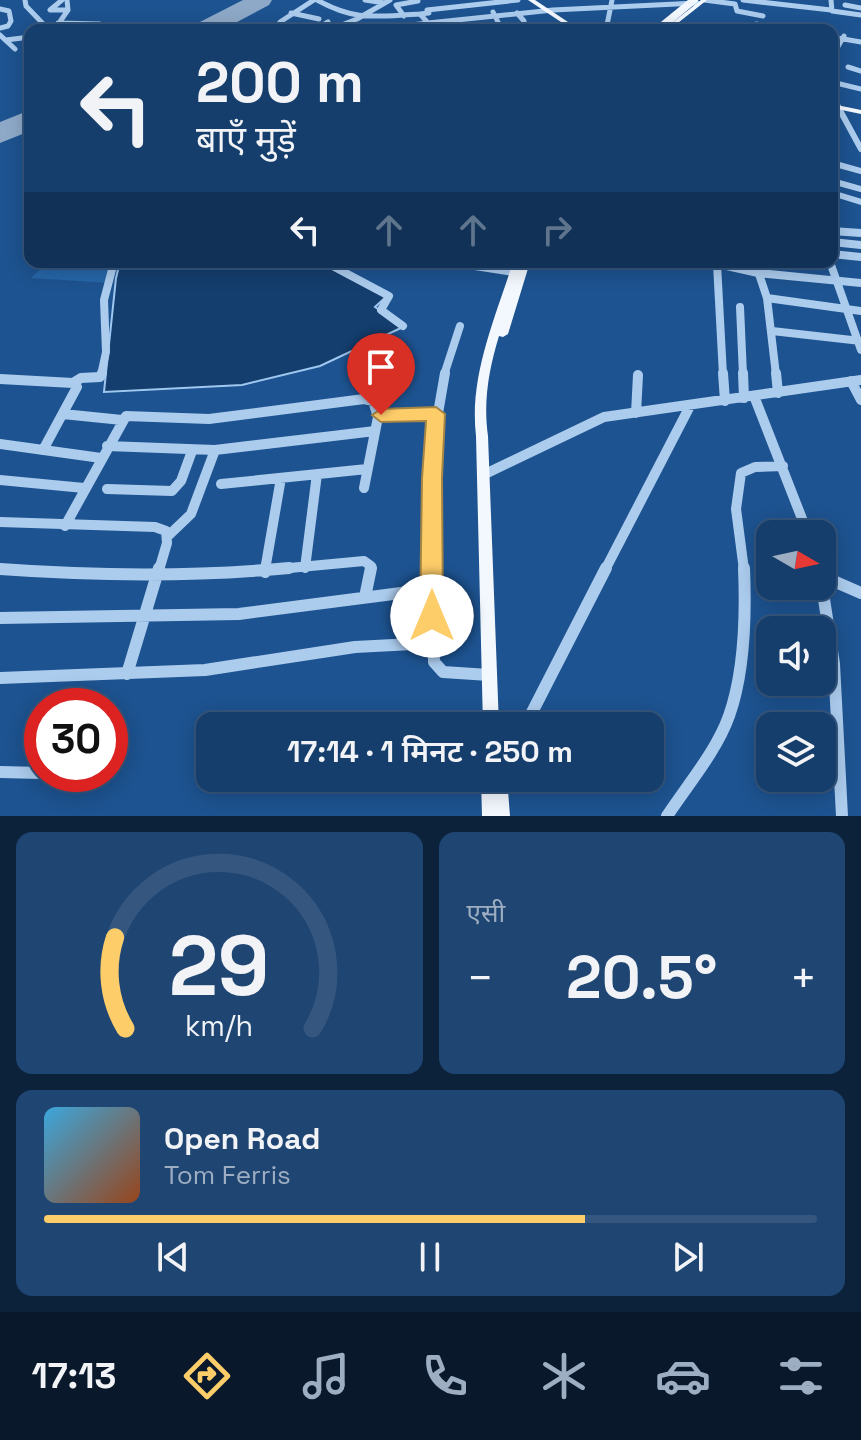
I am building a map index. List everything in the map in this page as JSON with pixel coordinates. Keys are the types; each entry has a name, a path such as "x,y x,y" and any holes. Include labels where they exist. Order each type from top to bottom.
{"main road":[{"path":"531,0 573,24"},
{"path":"538,0 569,24"},
{"path":"662,24 696,1"},
{"path":"673,24 696,1"},
{"path":"665,24 696,1"},
{"path":"667,19 677,21"},
{"path":"838,106 861,110"},
{"path":"482,436 479,423 484,384 515,268"},
{"path":"490,712 482,436 495,359 524,268"},
{"path":"490,816 495,792"},
{"path":"499,792 502,816"}],"street":[{"path":"25,0 44,24"},
{"path":"65,0 68,10 50,10 65,0"},
{"path":"284,24 291,13 316,0 342,14 361,17 429,13 418,0"},
{"path":"327,6 339,0"},
{"path":"367,0 388,2"},
{"path":"404,16 396,5 426,0"},
{"path":"444,0 451,7"},
{"path":"468,0 473,5"},
{"path":"427,10 518,0"},
{"path":"607,24 612,0"},
{"path":"743,0 831,9 858,3"},
{"path":"831,0 831,9"},
{"path":"424,24 630,3 696,1 735,4 737,11 764,14 756,24"},
{"path":"344,24 388,2"},
{"path":"483,4 496,15 500,24"},
{"path":"844,6 861,15"},
{"path":"0,28 8,26 11,21 5,8 31,9"},
{"path":"58,23 68,10"},
{"path":"291,13 319,19"},
{"path":"517,13 524,24"},
{"path":"420,14 428,23"},
{"path":"324,24 328,22"},
{"path":"58,23 100,24"},
{"path":"838,45 847,33"},
{"path":"0,35 15,49"},
{"path":"6,40 24,38"},
{"path":"838,38 861,42"},
{"path":"848,67 861,67"},
{"path":"838,81 861,86"},
{"path":"838,112 861,149"},
{"path":"838,165 861,171"},
{"path":"838,183 861,189"},
{"path":"838,195 861,202"},
{"path":"838,231 861,233"},
{"path":"838,243 861,245"},
{"path":"838,255 861,257"},
{"path":"0,379 73,383 81,378 100,377 106,354 103,306 112,268"},
{"path":"336,268 389,296 381,310 403,326"},
{"path":"713,268 725,401"},
{"path":"736,268 861,283"},
{"path":"757,268 767,298 778,393"},
{"path":"772,331 860,343 833,268"},
{"path":"767,298 861,311"},
{"path":"740,307 749,397 783,466 803,520"},
{"path":"460,326 444,372 436,414 432,478 432,643 434,662 443,672 489,675"},
{"path":"636,413 638,375"},
{"path":"483,475 604,417 856,380 861,400"},
{"path":"43,450 77,391 73,383"},
{"path":"63,414 122,420 133,415 209,419 364,399 375,404 378,417 364,488"},
{"path":"532,712 690,406"},
{"path":"378,417 436,414"},
{"path":"65,526 122,420"},
{"path":"107,446 215,450 375,431"},
{"path":"0,444 101,458"},
{"path":"127,674 168,536 191,514 215,450"},
{"path":"107,489 172,491 181,481 192,451"},
{"path":"667,816 728,717 744,597 744,567 735,508 741,473 755,467 783,466"},
{"path":"221,484 367,469"},
{"path":"305,568 317,474"},
{"path":"265,572 281,478"},
{"path":"0,480 84,488"},
{"path":"0,522 155,527 166,531 168,536"},
{"path":"0,569 57,575 265,572 357,561 368,562 371,571 365,597"},
{"path":"836,582 861,593"},
{"path":"0,618 239,614 432,589"},
{"path":"824,600 834,664 842,816"},
{"path":"0,678 205,670 355,647 432,643"},
{"path":"0,772 24,773"}],"shaded area":[{"path":"42,268 114,268 110,283 31,278"},
{"path":"118,268 336,268 387,296 375,307 403,327 320,366 242,385 104,392"}],"runway":[{"path":"215,24 261,0"},
{"path":"0,134 24,122"}],"route":[{"path":"381,415 436,414 432,478 432,616"}]}
